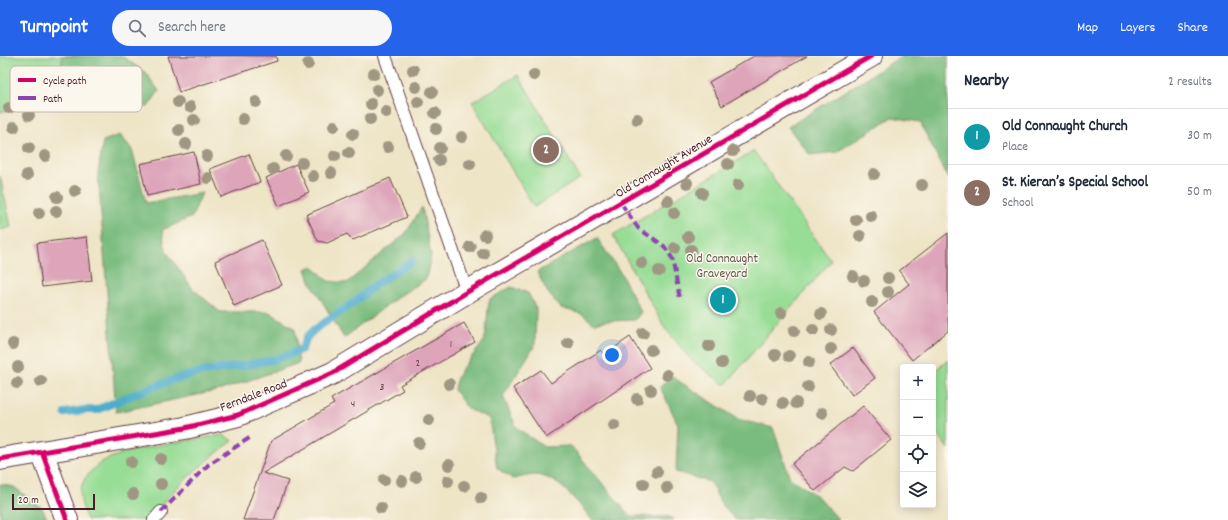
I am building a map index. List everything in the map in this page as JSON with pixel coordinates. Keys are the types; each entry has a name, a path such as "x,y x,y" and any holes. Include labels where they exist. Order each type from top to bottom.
{"street":[{"name":"Old Connaught Avenue","path":"467,292 871,56"},
{"name":"Ferndale Road","path":"0,459 185,428 238,414 333,373 467,292"},
{"path":"42,452 67,520"}],"lane":[{"path":"385,56 467,292"}],"green space":[{"path":"0,56 79,56 81,66 10,66 10,110 0,112"},
{"path":"62,56 122,56 136,66 62,66"},
{"path":"902,56 948,56 948,178 920,122 892,117 837,152 810,155 788,127"},
{"path":"142,70 146,73 159,91 148,107 142,106"},
{"path":"518,75 580,178 534,207 472,102"},
{"path":"120,135 132,149 146,203 202,193 192,217 162,230 166,251 193,289 220,312 269,312 295,328 299,363 221,390 116,412 98,173 103,141"},
{"name":"Old Connaught Graveyard","path":"754,151 831,261 725,385 691,360 665,328 613,235"},
{"path":"0,176 11,227 0,230"},
{"path":"422,207 431,255 426,279 398,297 344,338 310,281 306,269 313,266 328,281 347,283 406,233"},
{"path":"597,238 622,275 641,312 635,320 607,321 594,324 582,314 561,308 548,293 537,272"},
{"path":"511,287 528,293 536,309 535,345 503,396 516,427 544,447 571,446 630,516 670,517 674,520 592,520 581,506 560,485 552,480 535,475 513,479 497,468 489,418 468,409 454,390 458,375 484,340 490,299"},
{"path":"948,360 948,449 936,431 936,370"},
{"path":"671,376 738,419 773,428 790,478 818,497 839,520 736,520 723,507 710,482 676,472 678,424 660,387"},
{"path":"223,435 233,441 188,477 157,509 149,520 87,520 80,491 86,478 99,464 109,458 140,449"},
{"path":"0,484 14,487 42,508 48,520 0,520"}],"building":[{"path":"168,56 276,56 277,61 179,92"},
{"path":"754,56 807,56 722,106 709,82"},
{"path":"194,152 201,184 147,196 140,164"},
{"path":"249,154 260,182 221,197 210,169"},
{"path":"296,164 309,192 279,206 266,178"},
{"path":"390,178 407,217 353,240 347,234 327,243 318,241 306,215"},
{"path":"948,233 948,331 912,360 874,312 909,284 899,271"},
{"path":"87,237 92,281 42,287 37,243"},
{"path":"262,240 282,285 234,306 215,261"},
{"path":"464,323 475,342 400,385 403,390 263,473 288,481 274,520 243,520 271,441 334,404 331,399"},
{"path":"630,337 650,368 546,438 513,388 541,370 551,383 601,350 604,355"},
{"path":"853,348 875,378 852,395 830,365"},
{"path":"863,406 891,440 853,471 845,467 815,491 792,464"}],"waterway":[{"path":"65,413 96,410 151,388 193,374 268,361 291,354 302,349 307,337 314,330 353,303 375,285 412,261"}],"marked path":[{"path":"621,203 638,228 664,246 672,258 680,299"},
{"path":"161,512 209,464 251,437"}],"cycle path":[{"path":"0,459 185,428 238,415 333,373 467,292 871,56"},
{"path":"42,452 67,520"}],"place":[{"name":"St. Kieran’s Special School","path":"546,150"},
{"name":"Old Connaught Church","path":"723,300"}]}
